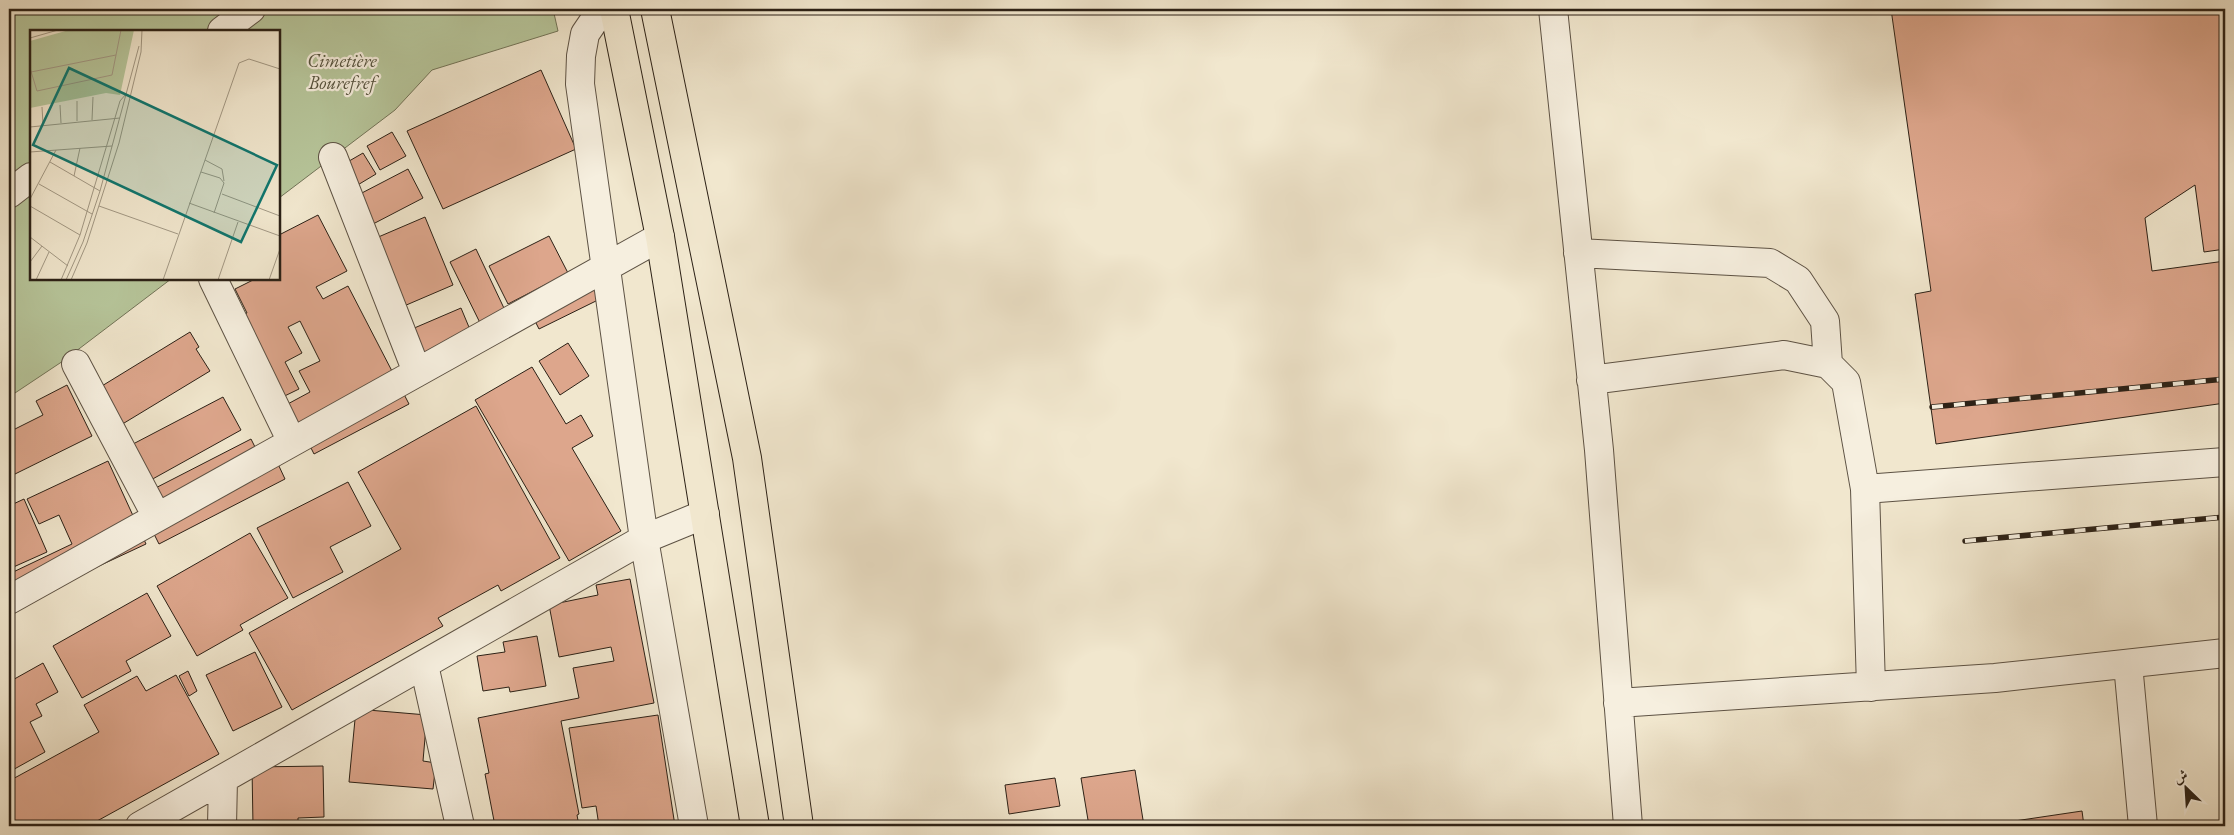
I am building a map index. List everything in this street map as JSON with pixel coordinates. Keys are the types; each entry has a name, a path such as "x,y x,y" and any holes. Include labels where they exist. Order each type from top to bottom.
{"main road":[{"path":"614,9 660,237 755,826"},
{"path":"655,9 747,458 799,826"}],"street":[{"path":"223,30 251,9"},
{"path":"602,9 585,34 581,56 580,84 644,539 694,826"},
{"path":"1553,9 1591,380 1628,826"},
{"path":"333,157 417,372"},
{"path":"9,194 30,178"},
{"path":"9,600 660,237"},
{"path":"1578,252 1770,263 1798,280 1825,321 1828,364"},
{"path":"213,280 292,442"},
{"path":"1591,380 1784,355 1828,364 1846,382 1866,488 1871,687"},
{"path":"76,364 157,517"},
{"path":"1866,488 2225,462"},
{"path":"140,826 644,539 705,514"},
{"path":"1618,703 1996,678 2225,654"},
{"path":"424,664 460,826"},
{"path":"2128,664 2143,826"},
{"path":"222,826 223,779"}],"green space":[{"name":"Cimetière Bourefref","path":"9,9 553,9 558,31 432,70 395,110 280,197 280,30 30,30 30,280 170,280 63,361 9,397"}],"building":[{"path":"1891,9 2225,9 2225,177 2223,178 2225,178 2225,249 2204,252 2195,185 2145,218 2152,271 2225,261 2225,403 1936,444 1915,294 1931,291"},
{"path":"541,70 576,149 443,209 407,131"},
{"path":"392,132 406,156 380,170 367,146"},
{"path":"363,153 376,174 356,186 344,164"},
{"path":"408,169 423,198 373,224 358,195"},
{"path":"318,215 347,271 316,287 323,299 348,286 409,404 314,454 306,438 271,413 310,392 299,371 320,361 300,321 288,327 302,353 285,362 299,389 266,405 225,325 247,313 235,289 253,280 280,280 280,234"},
{"path":"425,217 453,285 404,306 376,238"},
{"path":"549,236 568,273 508,304 489,266"},
{"path":"476,249 511,323 486,335 450,262"},
{"path":"590,280 600,299 539,329 530,311"},
{"path":"461,308 476,344 428,365 412,329"},
{"path":"190,332 199,347 196,349 210,371 101,437 79,400"},
{"path":"568,343 589,376 560,395 539,361"},
{"path":"532,367 566,424 581,415 593,436 572,448 621,531 569,561 475,400"},
{"path":"67,385 92,436 13,475 9,466 9,432 43,415 36,401"},
{"path":"223,397 241,430 131,491 112,455"},
{"path":"476,406 560,558 501,591 498,585 438,618 443,626 292,710 249,633 401,549 358,472"},
{"path":"251,439 259,455 271,449 285,479 159,544 136,498"},
{"path":"108,461 146,544 9,608 9,574 72,544 59,515 39,524 27,499"},
{"path":"348,482 371,526 330,547 343,572 293,598 257,528"},
{"path":"24,499 47,552 9,569 9,506"},
{"path":"250,533 288,598 240,625 243,630 197,656 157,586"},
{"path":"630,579 654,703 561,721 579,814 577,815 579,826 495,826 485,774 489,773 478,718 579,698 573,668 614,661 611,647 559,657 549,605 598,595 596,585"},
{"path":"147,593 171,636 126,661 131,671 82,698 53,646"},
{"path":"537,636 546,686 510,692 509,687 483,691 477,656 505,652 503,642"},
{"path":"255,652 282,707 233,731 206,675"},
{"path":"43,663 58,692 36,704 42,716 30,722 45,752 9,772 9,682"},
{"path":"188,671 197,691 189,696 179,676"},
{"path":"176,675 219,754 88,826 18,826 9,810 9,781 99,732 84,705 137,676 146,691"},
{"path":"356,709 427,715 423,761 436,763 433,789 349,782"},
{"path":"658,715 675,826 599,826 596,806 582,808 569,728"},
{"path":"323,766 324,817 298,818 298,826 253,826 252,767"},
{"path":"1135,770 1144,826 1089,826 1081,778"},
{"path":"1055,778 1060,806 1009,814 1005,785"},
{"path":"2082,811 2084,826 1981,826"},
{"path":"9,815 15,826 9,826"}],"railway":[{"path":"1932,407 2225,379"},
{"path":"1965,541 2225,517"}]}
